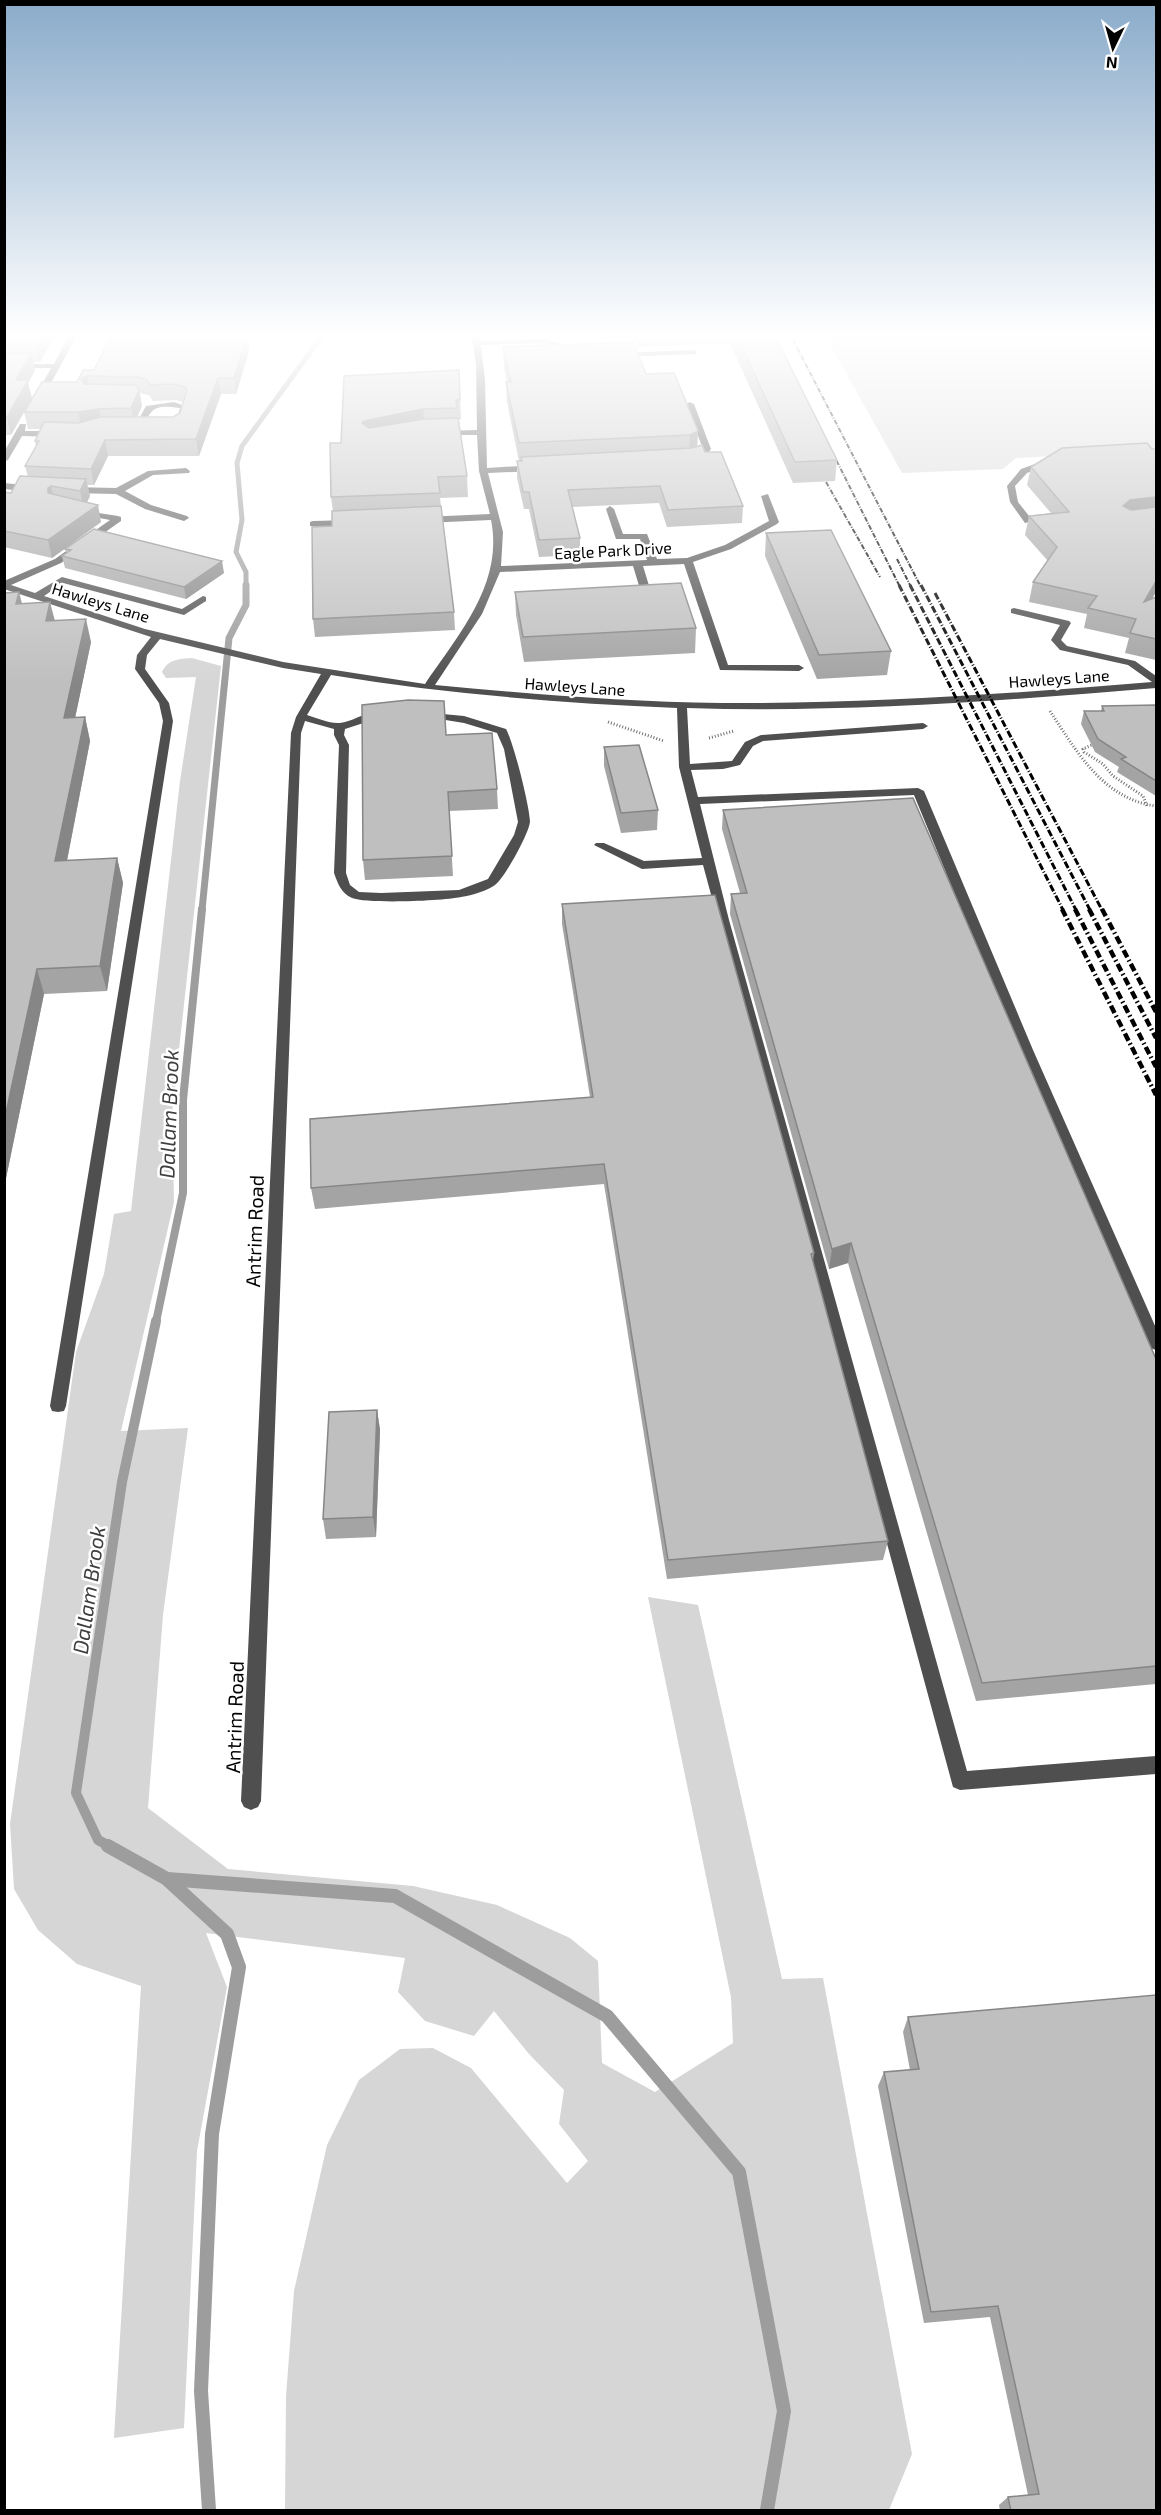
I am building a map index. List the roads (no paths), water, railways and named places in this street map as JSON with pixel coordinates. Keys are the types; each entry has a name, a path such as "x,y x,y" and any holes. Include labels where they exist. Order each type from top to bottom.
{"street":[{"path":"428,687 475,617 488,594 496,569 498,530 483,471 482,449"},
{"path":"680,461 701,456 706,449"},
{"path":"1028,520 1014,502 1011,486 1019,475 1030,468 1060,460"},
{"path":"483,471 552,468"},
{"path":"118,491 151,473 186,471"},
{"path":"4,486 44,490"},
{"path":"65,490 118,491 148,507 184,518"},
{"name":"Eagle Park Drive","path":"496,569 688,561 728,547 774,522 765,496"},
{"path":"6,587 58,561 118,519 67,509"},
{"path":"610,509 619,537 644,536 653,562"},
{"path":"414,520 493,517"},
{"path":"313,524 358,522"},
{"path":"688,561 724,668 800,668"},
{"path":"637,563 649,602"},
{"path":"36,597 62,580 184,612 203,598"},
{"name":"Hawleys Lane","path":"6,587 158,635 247,656 428,687 581,702 682,706 875,703 1039,695 1156,686"},
{"path":"1014,611 1066,623 1056,640 1064,648 1131,663 1156,680"},
{"path":"58,1406 168,721 164,703 140,669 142,655 158,635"},
{"name":"Antrim Road","path":"251,1801 296,745 301,717 328,671"},
{"path":"682,706 685,767 723,920 960,1781 1156,1765"},
{"path":"340,727 339,735 344,745 340,873 345,887 356,895 381,897 460,894 478,889 493,881 520,836 524,822 509,749 502,731 479,722 456,716 414,713"},
{"path":"301,717 340,727 369,717 392,715"},
{"path":"685,767 723,766 736,763 749,744 761,738 923,726"},
{"path":"693,801 918,791 1026,1050 1156,1344"},
{"path":"600,845 642,865 709,861"}],"waterway":[{"name":"Dallam Brook","path":"202,910 229,638 246,605 246,572 236,552 242,520 237,463 241,449"},
{"name":"Dallam Brook","path":"156,1322 183,1193 183,1100 202,909"},
{"name":"Dallam Brook","path":"111,1847 98,1840 76,1793 122,1482 156,1321"},
{"name":"Dallam Brook","path":"108,1846 167,1879"},
{"path":"167,1879 395,1896 607,2016 739,2172 784,2411 767,2510"},
{"path":"167,1879 227,1934 239,1967 212,2134 201,2391 209,2510"}],"railway":[{"path":"831,449 900,587"},
{"path":"850,449 921,587"},
{"path":"826,482 880,577"},
{"path":"897,559 910,585"},
{"path":"899,585 1063,910"},
{"path":"910,585 1076,910"},
{"path":"921,585 1090,910"},
{"path":"935,593 1102,910"},
{"path":"1062,909 1156,1095"},
{"path":"1075,909 1156,1067"},
{"path":"1089,909 1156,1038"},
{"path":"1102,909 1156,1012"}]}
